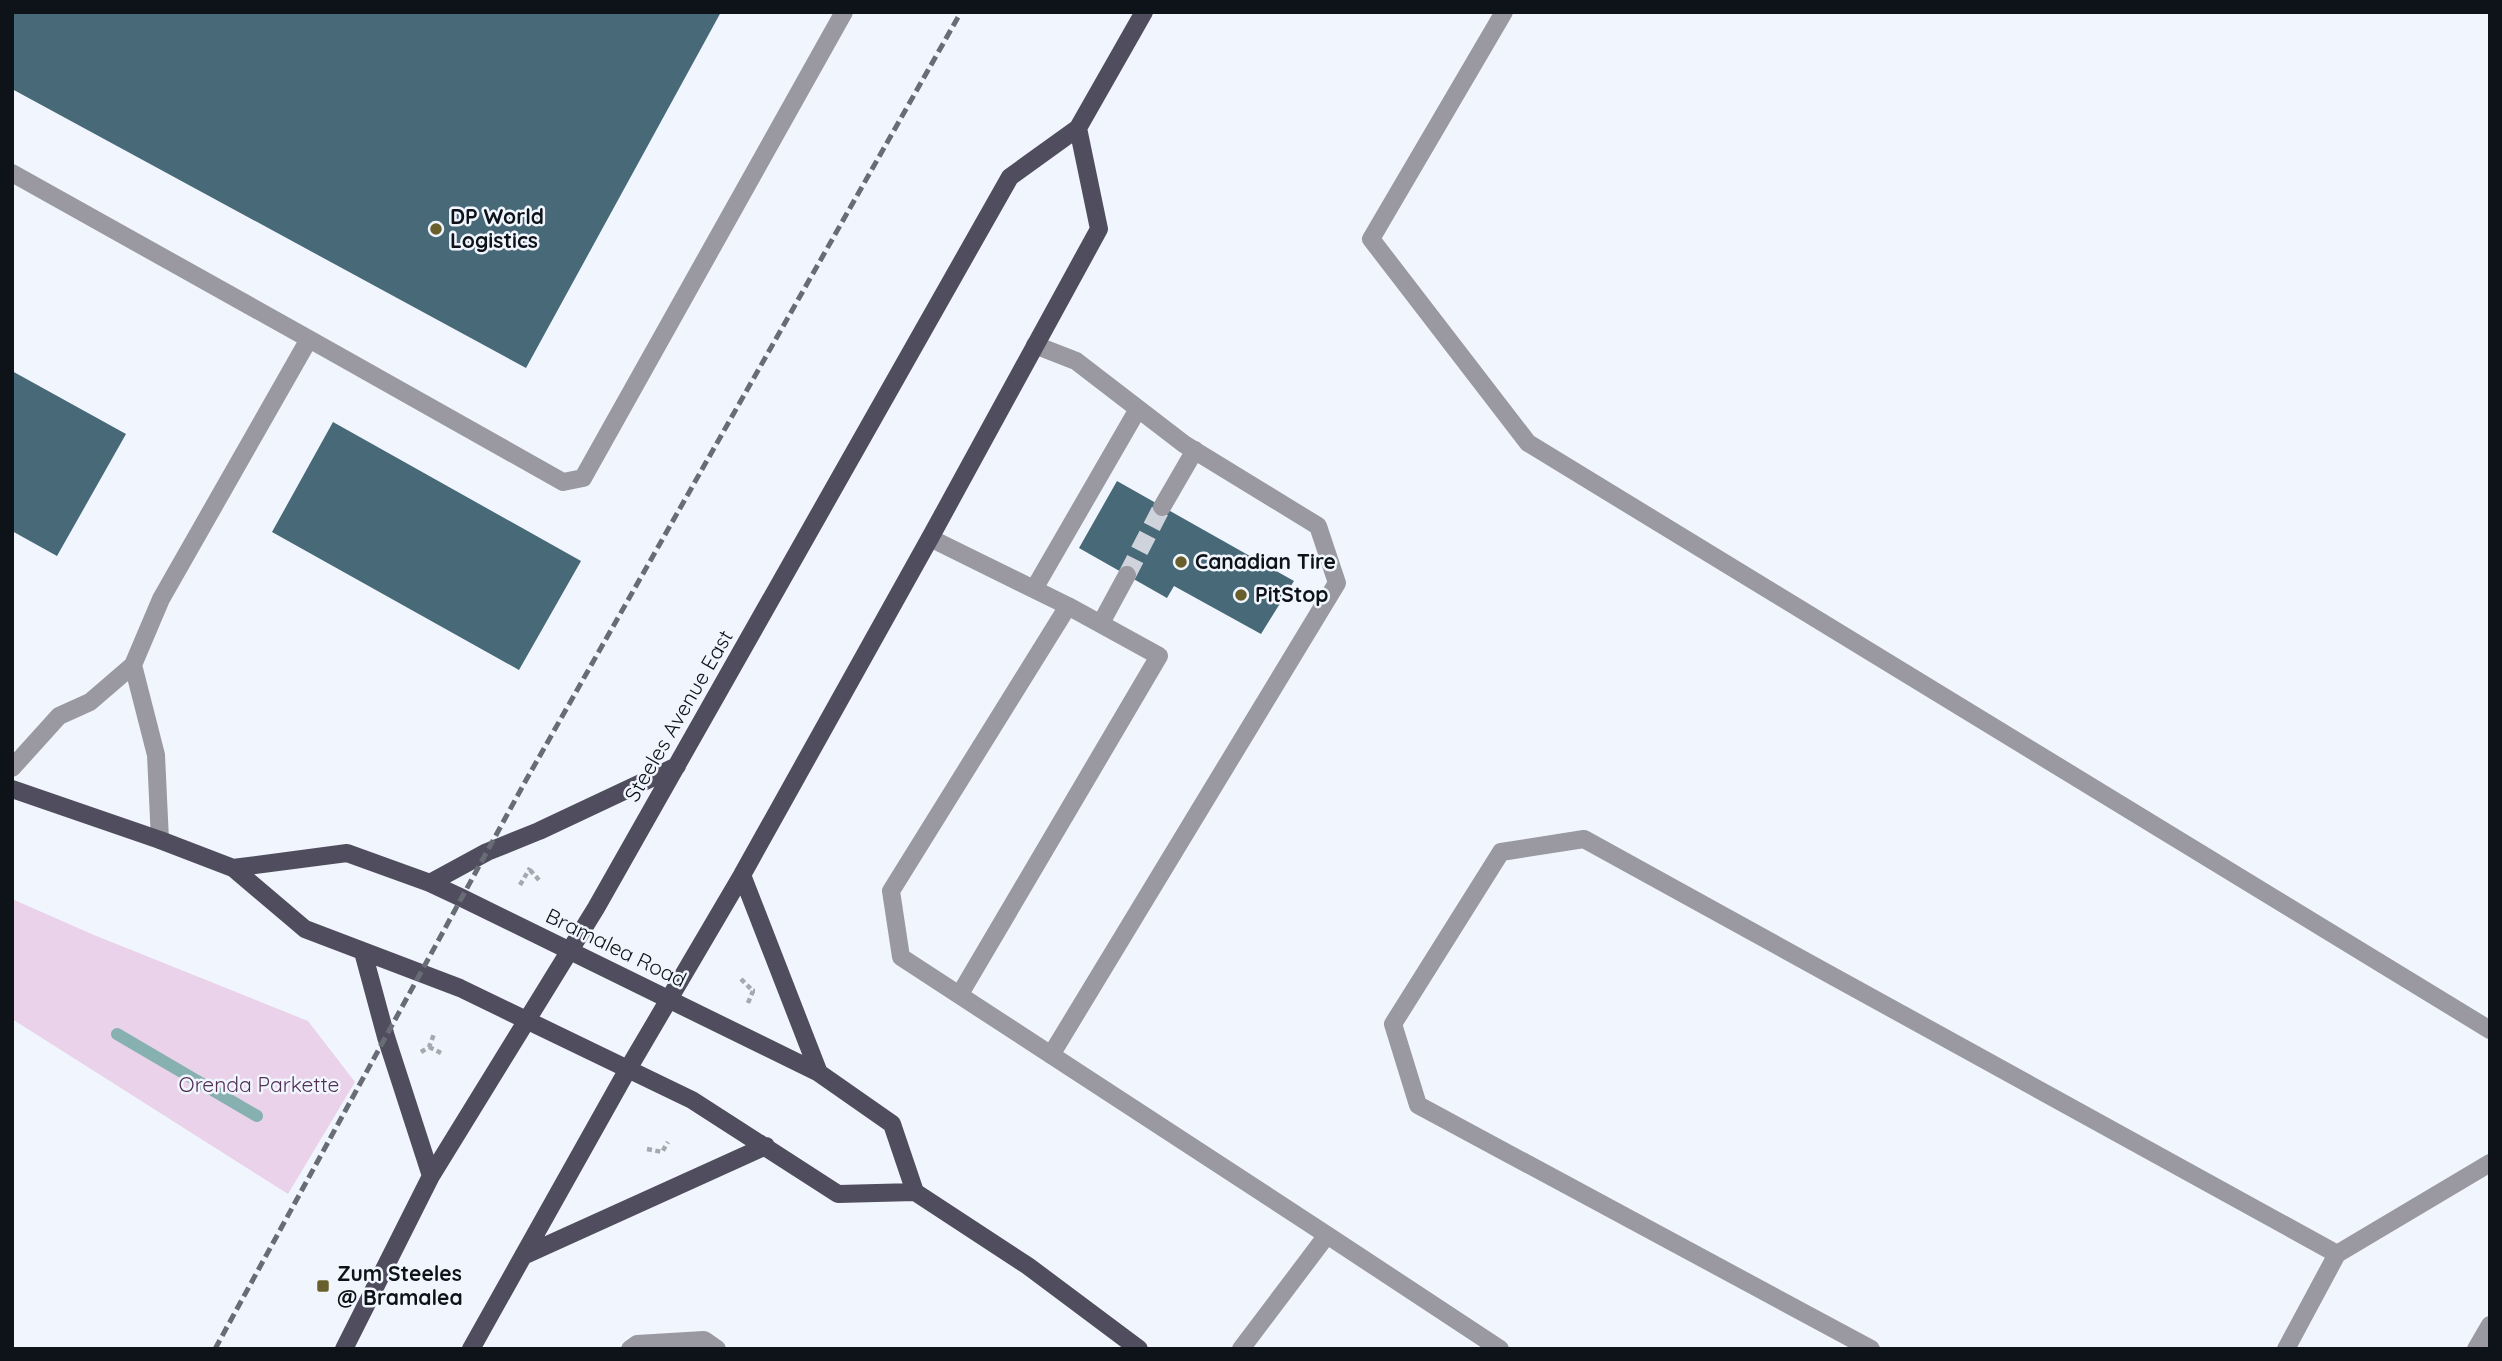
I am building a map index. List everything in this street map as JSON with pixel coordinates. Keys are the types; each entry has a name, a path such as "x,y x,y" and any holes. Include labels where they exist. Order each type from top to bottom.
{"main road":[{"name":"Steeles Avenue East","path":"344,1349 431,1176 569,951 677,766 1010,177 1078,128 1144,12"},
{"path":"471,1349 628,1069 742,875 1098,229 1078,128"},
{"path":"430,883 487,852 539,831 677,766"},
{"name":"Bramalea Road","path":"12,789 233,868 305,929 460,988 692,1100 838,1194 915,1192 892,1124 819,1073 430,883 348,853 233,868"},
{"path":"742,875 819,1073"},
{"path":"363,952 386,1037 431,1176"},
{"path":"523,1256 766,1146"},
{"path":"915,1192 1028,1266 1139,1349"}],"lane":[{"path":"12,173 563,482 583,478 844,12"},
{"path":"1504,12 1371,239 1528,443 2490,1030"},
{"path":"12,768 59,716 90,702 133,665 161,599 309,339"},
{"path":"1035,345 1076,361 1195,450 1318,526 1337,583 1051,1055"},
{"path":"1034,589 1138,409"},
{"path":"1162,507 1195,450"},
{"path":"930,538 1101,623 1159,656 960,995"},
{"path":"1101,623 1127,575"},
{"path":"1068,606 891,891 901,957 1500,1349"},
{"path":"133,665 156,755 160,840"},
{"path":"1871,1349 1418,1105 1393,1024 1502,852 1584,839 2337,1254"},
{"path":"2286,1349 2337,1254 2490,1163"},
{"path":"1241,1349 1327,1235"},
{"path":"2476,1349 2490,1325"},
{"path":"630,1349 637,1343 704,1340 717,1349"}],"path":[{"path":"530,870 539,880"},
{"path":"748,1003 753,991"},
{"path":"420,1053 429,1047 434,1034"},
{"path":"429,1047 442,1053"},
{"path":"647,1149 662,1152 668,1142"}],"green space":[{"name":"Orenda Parkette","path":"12,899 308,1021 355,1082 288,1194 12,1019"}],"building":[{"name":"DP World Logistics","path":"12,12 721,12 526,368 12,89"},
{"path":"12,371 126,434 57,556 12,531"},
{"path":"333,422 581,561 519,670 272,532"},
{"name":"Canadian Tire","path":"1117,481 1294,581 1261,634 1174,586 1167,598 1079,548"}],"waterway":[{"path":"117,1034 257,1116"}],"tunnel":[{"path":"1127,575 1162,507"}],"railway":[{"path":"215,1349 525,782 961,12"}],"place":[{"name":"DP World Logistics","path":"436,229"},
{"name":"Canadian Tire","path":"1181,562"},
{"name":"PitStop","path":"1241,595"},
{"name":"Zum Steeles @ Bramalea","path":"323,1286"}]}
